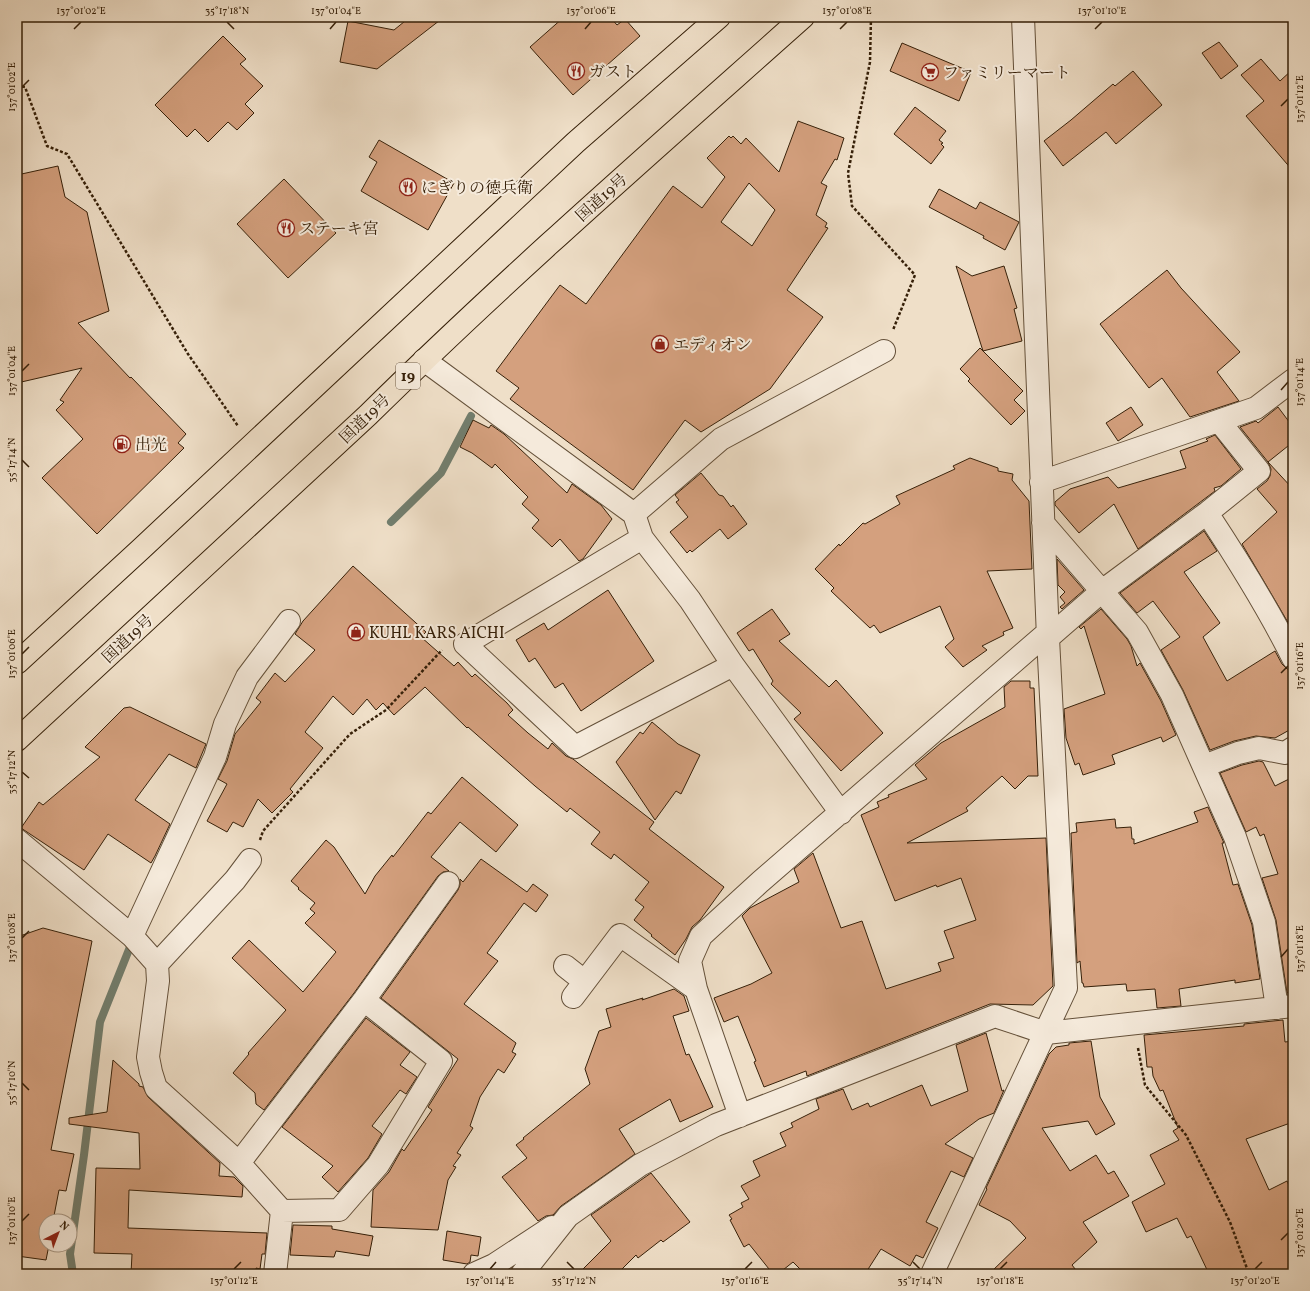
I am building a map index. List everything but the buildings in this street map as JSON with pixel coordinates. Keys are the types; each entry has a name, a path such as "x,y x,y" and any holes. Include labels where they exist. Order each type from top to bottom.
{"highway":[{"path":"17,664 576,142 719,17"},
{"name":"国道19号","path":"17,740 368,415 424,360 609,190 803,17"}],"street":[{"path":"932,1274 1066,988 1047,636 1023,17"},
{"path":"634,514 721,439 884,351"},
{"path":"424,360 634,514 642,538 690,600 733,665 841,812"},
{"path":"1041,482 1256,408 1293,380"},
{"path":"740,1116 696,989 690,961 701,936 760,882 1047,636 1102,591 1207,513 1258,472 1219,420"},
{"path":"1207,513 1238,561 1279,630 1293,658"},
{"path":"474,1274 494,1265 568,1216 640,1165 716,1125 995,1016 1046,1033 1285,1007 1264,922 1236,837 1172,695 1137,632 1043,523"},
{"path":"642,538 465,644 575,747 733,665"},
{"path":"132,936 215,757 225,724 247,677 289,621"},
{"path":"1204,766 1238,753 1259,748 1285,753 1293,748"},
{"path":"17,840 132,936 157,964 158,980 148,1057 156,1088 239,1163 282,1211 275,1274"},
{"path":"157,964 235,880 250,860"},
{"path":"239,1163 364,1000 448,883"},
{"path":"565,966 579,989 620,935 696,989"},
{"path":"282,1211 339,1210 378,1166 441,1060 364,1000"},
{"path":"522,1274 568,1216"}],"path":[{"path":"871,17 870,62 848,173 852,206 915,274 884,351"},
{"path":"17,86 25,87 47,146 67,154 188,354 252,445"},
{"path":"250,860 263,831 350,734 386,710 448,644 465,644"},
{"path":"1134,1024 1145,1085 1186,1135 1230,1222 1249,1274"}],"waterway":[{"path":"391,522 441,473 471,416"},
{"path":"73,1274 70,1254 100,1022 130,947"}],"place":[{"name":"ガスト","path":"576,71"},
{"name":"ファミリーマート","path":"930,72"},
{"name":"にぎりの徳兵衛","path":"408,187"},
{"name":"ステーキ宮","path":"286,228"},
{"name":"エディオン","path":"660,344"},
{"name":"出光","path":"122,444"},
{"name":"KUHL KARS AICHI","path":"356,632"}]}
